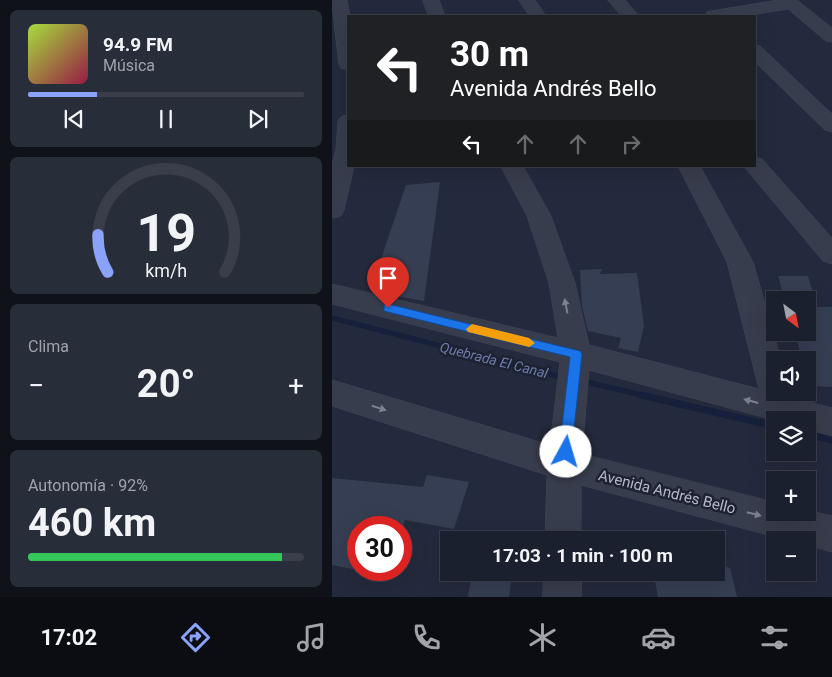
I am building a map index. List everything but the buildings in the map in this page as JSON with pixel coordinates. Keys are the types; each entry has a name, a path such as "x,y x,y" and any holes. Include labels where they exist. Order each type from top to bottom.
{"street":[{"path":"339,0 347,57"},
{"path":"431,0 437,15"},
{"path":"527,0 537,15"},
{"path":"616,0 630,15"},
{"path":"703,0 716,15"},
{"path":"722,15 789,2 832,37"},
{"path":"756,52 832,126"},
{"path":"332,76 347,74"},
{"path":"332,210 347,149"},
{"path":"756,166 832,255"},
{"path":"513,167 539,216 562,284 575,369 564,466 563,531"},
{"path":"691,167 740,262 766,357"},
{"path":"332,294 575,369 766,395"},
{"name":"Avenida Andrés Bello","path":"332,393 564,466 832,534"},
{"path":"786,401 832,422"},
{"path":"562,597 563,581"}],"waterway":[{"name":"Quebrada El Canal","path":"332,318 565,378"},
{"name":"Quebrada El Canal","path":"582,381 646,396"},
{"name":"Quebrada El Canal","path":"641,395 766,424"},
{"name":"Quebrada El Canal","path":"816,436 832,440"}],"slow traffic":[{"path":"472,329 529,343"}],"route":[{"path":"388,308 576,354 566,452"}]}
